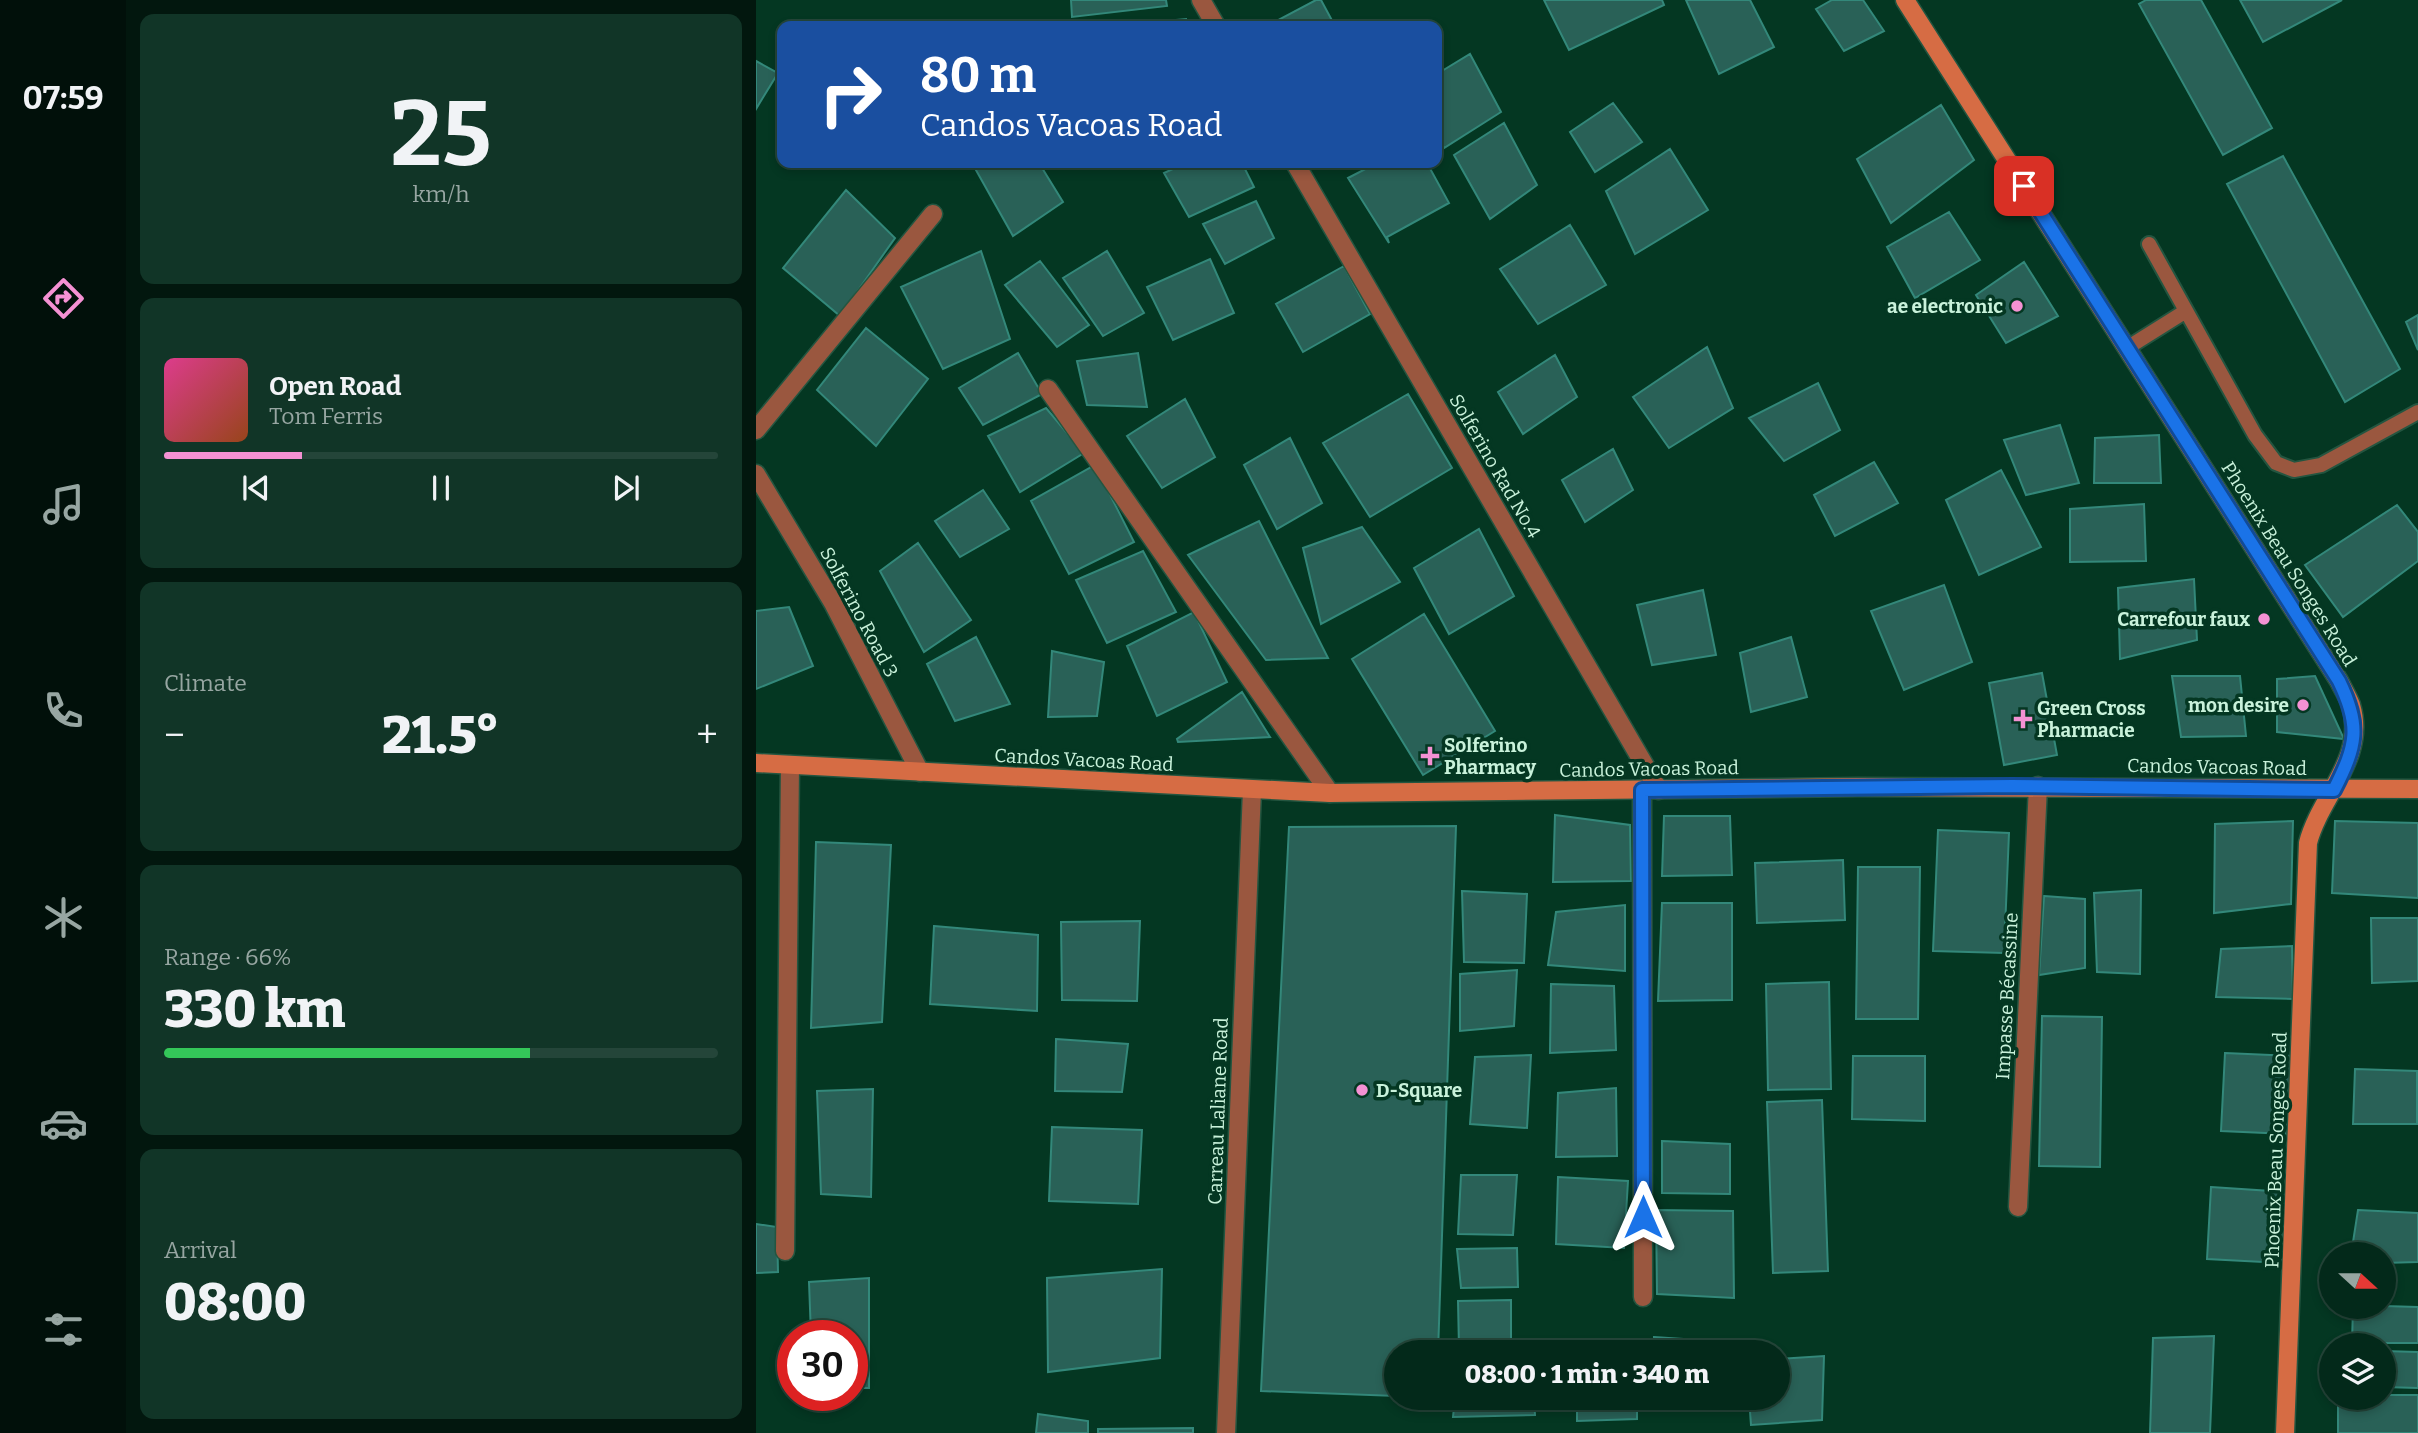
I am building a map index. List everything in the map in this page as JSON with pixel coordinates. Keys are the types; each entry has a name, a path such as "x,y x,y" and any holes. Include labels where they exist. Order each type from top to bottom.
{"main road":[{"name":"Phoenix Beau Songes Road","path":"1905,0 2331,669 2350,704 2354,724 2349,761 2313,824 2308,843 2285,1433"},
{"name":"Candos Vacoas Road","path":"756,763 1330,793 2038,786 2418,789"}],"street":[{"path":"1201,0 1213,21"},
{"name":"Solferino Rad No.4","path":"1298,168 1650,790"},
{"path":"756,430 933,214"},
{"path":"1048,389 1330,793"},
{"name":"Solferino Road 3","path":"756,474 833,603 920,772"},
{"path":"785,1251 790,765"},
{"name":"Impasse Bécassine","path":"2018,1207 2038,786"},
{"name":"Carreau Laliane Road","path":"1226,1433 1252,790"},
{"path":"1643,1297 1650,790"}],"lane":[{"path":"2149,244 2256,435 2276,463 2294,470 2321,466 2418,412"},
{"path":"2127,348 2186,311"}],"building":[{"path":"1071,0 1166,0 1167,6 1072,17"},
{"path":"1316,0 1321,0 1332,21 1276,21"},
{"path":"1544,0 1662,0 1664,5 1569,50"},
{"path":"1686,0 1750,0 1774,47 1719,74"},
{"path":"1832,0 1863,0 1884,31 1844,51 1816,9"},
{"path":"2146,0 2201,0 2272,128 2223,155 2139,4"},
{"path":"2240,0 2342,0 2263,42"},
{"path":"1470,54 1501,112 1444,148 1442,144 1442,71"},
{"path":"756,61 777,75 756,109"},
{"path":"1613,103 1642,142 1595,172 1570,132"},
{"path":"1941,105 1974,160 1891,223 1857,159"},
{"path":"1504,123 1537,185 1490,219 1454,155"},
{"path":"1670,149 1708,210 1635,254 1606,191"},
{"path":"2283,156 2400,369 2345,402 2227,184"},
{"path":"975,168 1042,168 1063,202 1013,236"},
{"path":"1175,168 1244,168 1254,187 1189,217 1164,173"},
{"path":"1367,168 1430,168 1449,203 1387,237 1389,243 1348,178"},
{"path":"846,190 895,238 840,316 783,268"},
{"path":"1256,201 1274,238 1225,264 1203,224"},
{"path":"1949,212 1980,260 1915,298 1887,247"},
{"path":"1570,225 1606,285 1538,324 1500,269"},
{"path":"981,251 1010,339 943,369 901,287"},
{"path":"1107,251 1144,313 1103,336 1063,278"},
{"path":"1210,259 1234,313 1173,340 1147,287"},
{"path":"1040,261 1089,325 1057,347 1005,285"},
{"name":"ae electronic","path":"2024,262 2058,316 2006,343 1976,295"},
{"path":"1344,266 1370,314 1303,352 1276,304"},
{"path":"2418,315 2418,350 2406,322"},
{"path":"866,328 928,379 876,446 817,390"},
{"path":"1707,347 1733,408 1669,448 1633,397"},
{"path":"1018,353 1042,394 983,425 959,388"},
{"path":"1138,353 1147,407 1087,405 1077,361"},
{"path":"1555,355 1577,397 1523,434 1498,392"},
{"path":"1818,383 1840,430 1784,461 1749,418"},
{"path":"1408,394 1452,468 1370,517 1323,443"},
{"path":"1185,399 1215,457 1162,488 1127,436"},
{"path":"1046,408 1084,453 1020,492 988,436"},
{"path":"2060,425 2079,483 2026,495 2004,440"},
{"path":"2159,435 2161,483 2094,483 2095,438"},
{"path":"1290,438 1322,503 1277,529 1244,465"},
{"path":"1613,449 1633,490 1585,522 1562,480"},
{"path":"1874,462 1898,503 1835,536 1814,495"},
{"path":"1095,465 1134,542 1069,574 1031,501"},
{"path":"2001,470 2041,547 1979,575 1946,500"},
{"path":"983,490 1009,529 960,557 935,521"},
{"path":"2144,504 2146,561 2070,562 2070,509"},
{"path":"2397,505 2418,532 2418,561 2343,617 2305,565"},
{"path":"1259,521 1328,658 1266,660 1188,555"},
{"path":"1362,527 1400,582 1321,624 1303,548"},
{"path":"1479,529 1514,596 1449,634 1414,568"},
{"path":"918,543 971,620 924,652 880,571"},
{"path":"1143,551 1176,612 1107,643 1076,580"},
{"path":"2194,579 2197,640 2120,659 2118,588"},
{"path":"1944,585 1972,662 1904,690 1871,611"},
{"path":"1703,590 1716,655 1652,665 1637,605"},
{"path":"789,607 813,666 756,689 756,611"},
{"path":"1194,612 1227,682 1157,716 1127,646"},
{"path":"1424,614 1495,731 1423,775 1352,659"},
{"path":"976,637 1010,704 955,721 927,664"},
{"path":"1791,637 1807,697 1751,712 1740,653"},
{"path":"1052,651 1104,662 1097,716 1048,717"},
{"name":"Green Cross Pharmacie","path":"2042,673 2057,755 2004,765 1989,683"},
{"path":"2172,676 2240,676 2246,736 2181,737"},
{"name":"mon desire","path":"2315,676 2344,739 2277,732 2277,679"},
{"path":"1242,692 1270,737 1178,742 1177,739"},
{"path":"1555,815 1630,825 1631,881 1553,882"},
{"path":"1664,816 1730,816 1732,875 1662,876"},
{"path":"2293,821 2291,904 2214,913 2215,824"},
{"path":"2335,821 2418,823 2418,898 2332,893"},
{"name":"D-Square","path":"1456,826 1438,1340 1384,1340 1384,1396 1261,1391 1289,827"},
{"path":"1938,830 2009,833 2004,953 1933,951"},
{"path":"816,842 891,845 882,1022 811,1028"},
{"path":"1843,860 1845,920 1757,923 1755,863"},
{"path":"1858,867 1920,867 1918,1019 1856,1019"},
{"path":"2141,890 2140,974 2097,972 2094,893"},
{"path":"1462,891 1527,894 1524,963 1464,962"},
{"path":"2044,896 2085,899 2085,968 2039,975"},
{"path":"1662,903 1732,903 1732,1000 1658,1001"},
{"path":"1625,905 1625,971 1548,965 1556,912"},
{"path":"2371,918 2418,918 2418,981 2372,983"},
{"path":"1140,921 1137,1001 1062,1000 1061,922"},
{"path":"934,926 1038,935 1037,1011 930,1004"},
{"path":"2292,946 2293,999 2216,997 2221,949"},
{"path":"1517,970 1514,1026 1460,1031 1460,974"},
{"path":"1829,982 1831,1089 1768,1090 1766,984"},
{"path":"1551,984 1614,986 1616,1050 1550,1053"},
{"path":"2042,1016 2102,1017 2100,1167 2039,1166"},
{"path":"1056,1039 1128,1044 1122,1092 1055,1091"},
{"path":"2225,1053 2294,1056 2290,1134 2221,1131"},
{"path":"1531,1055 1527,1128 1470,1124 1475,1057"},
{"path":"1853,1056 1925,1056 1925,1121 1852,1119"},
{"path":"2355,1069 2417,1071 2417,1124 2353,1124"},
{"path":"1616,1088 1617,1156 1556,1157 1558,1093"},
{"path":"873,1089 871,1197 821,1194 817,1091"},
{"path":"1822,1100 1828,1271 1773,1273 1767,1102"},
{"path":"1052,1127 1142,1130 1138,1204 1049,1201"},
{"path":"1662,1141 1730,1144 1730,1194 1662,1193"},
{"path":"1461,1175 1517,1175 1513,1235 1458,1234"},
{"path":"1558,1177 1628,1181 1624,1248 1556,1244"},
{"path":"2211,1187 2286,1192 2282,1263 2207,1259"},
{"path":"1656,1210 1733,1211 1734,1298 1657,1294"},
{"path":"2358,1210 2418,1213 2418,1262 2396,1263 2396,1242 2353,1242"},
{"path":"756,1224 777,1227 778,1272 756,1273"},
{"path":"1517,1248 1518,1287 1461,1288 1457,1249"},
{"path":"1162,1269 1160,1358 1048,1372 1047,1278"},
{"path":"869,1278 869,1388 868,1320 810,1320 809,1282"},
{"path":"1511,1300 1511,1340 1459,1340 1458,1301"},
{"path":"2396,1306 2418,1307 2418,1343 2396,1343 2396,1333 2352,1333 2353,1320 2396,1320"},
{"path":"2214,1336 2210,1433 2150,1433 2153,1338"},
{"path":"1654,1337 1698,1340 1654,1340"},
{"path":"2396,1351 2418,1352 2418,1388 2396,1387"},
{"path":"1824,1356 1822,1420 1751,1425 1750,1410 1790,1410 1790,1358"},
{"path":"2396,1395 2418,1395 2418,1433 2338,1433 2338,1410 2396,1410"},
{"path":"1454,1410 1535,1410 1535,1415 1453,1417"},
{"path":"1577,1410 1637,1410 1637,1419 1577,1421"},
{"path":"1038,1414 1088,1421 1088,1433 1036,1433"},
{"path":"1193,1428 1193,1433 1098,1433 1098,1429"}],"place":[{"name":"ae electronic","path":"2017,306"},
{"name":"Carrefour faux","path":"2264,619"},
{"name":"mon desire","path":"2303,705"},
{"name":"Green Cross Pharmacie","path":"2023,719"},
{"name":"Solferino Pharmacy","path":"1430,756"},
{"name":"D-Square","path":"1362,1090"}],"route":[{"path":"1643,1217 1642,790 2012,786 2334,790 2349,761 2354,724 2350,704 2339,681 2024,186"}]}
